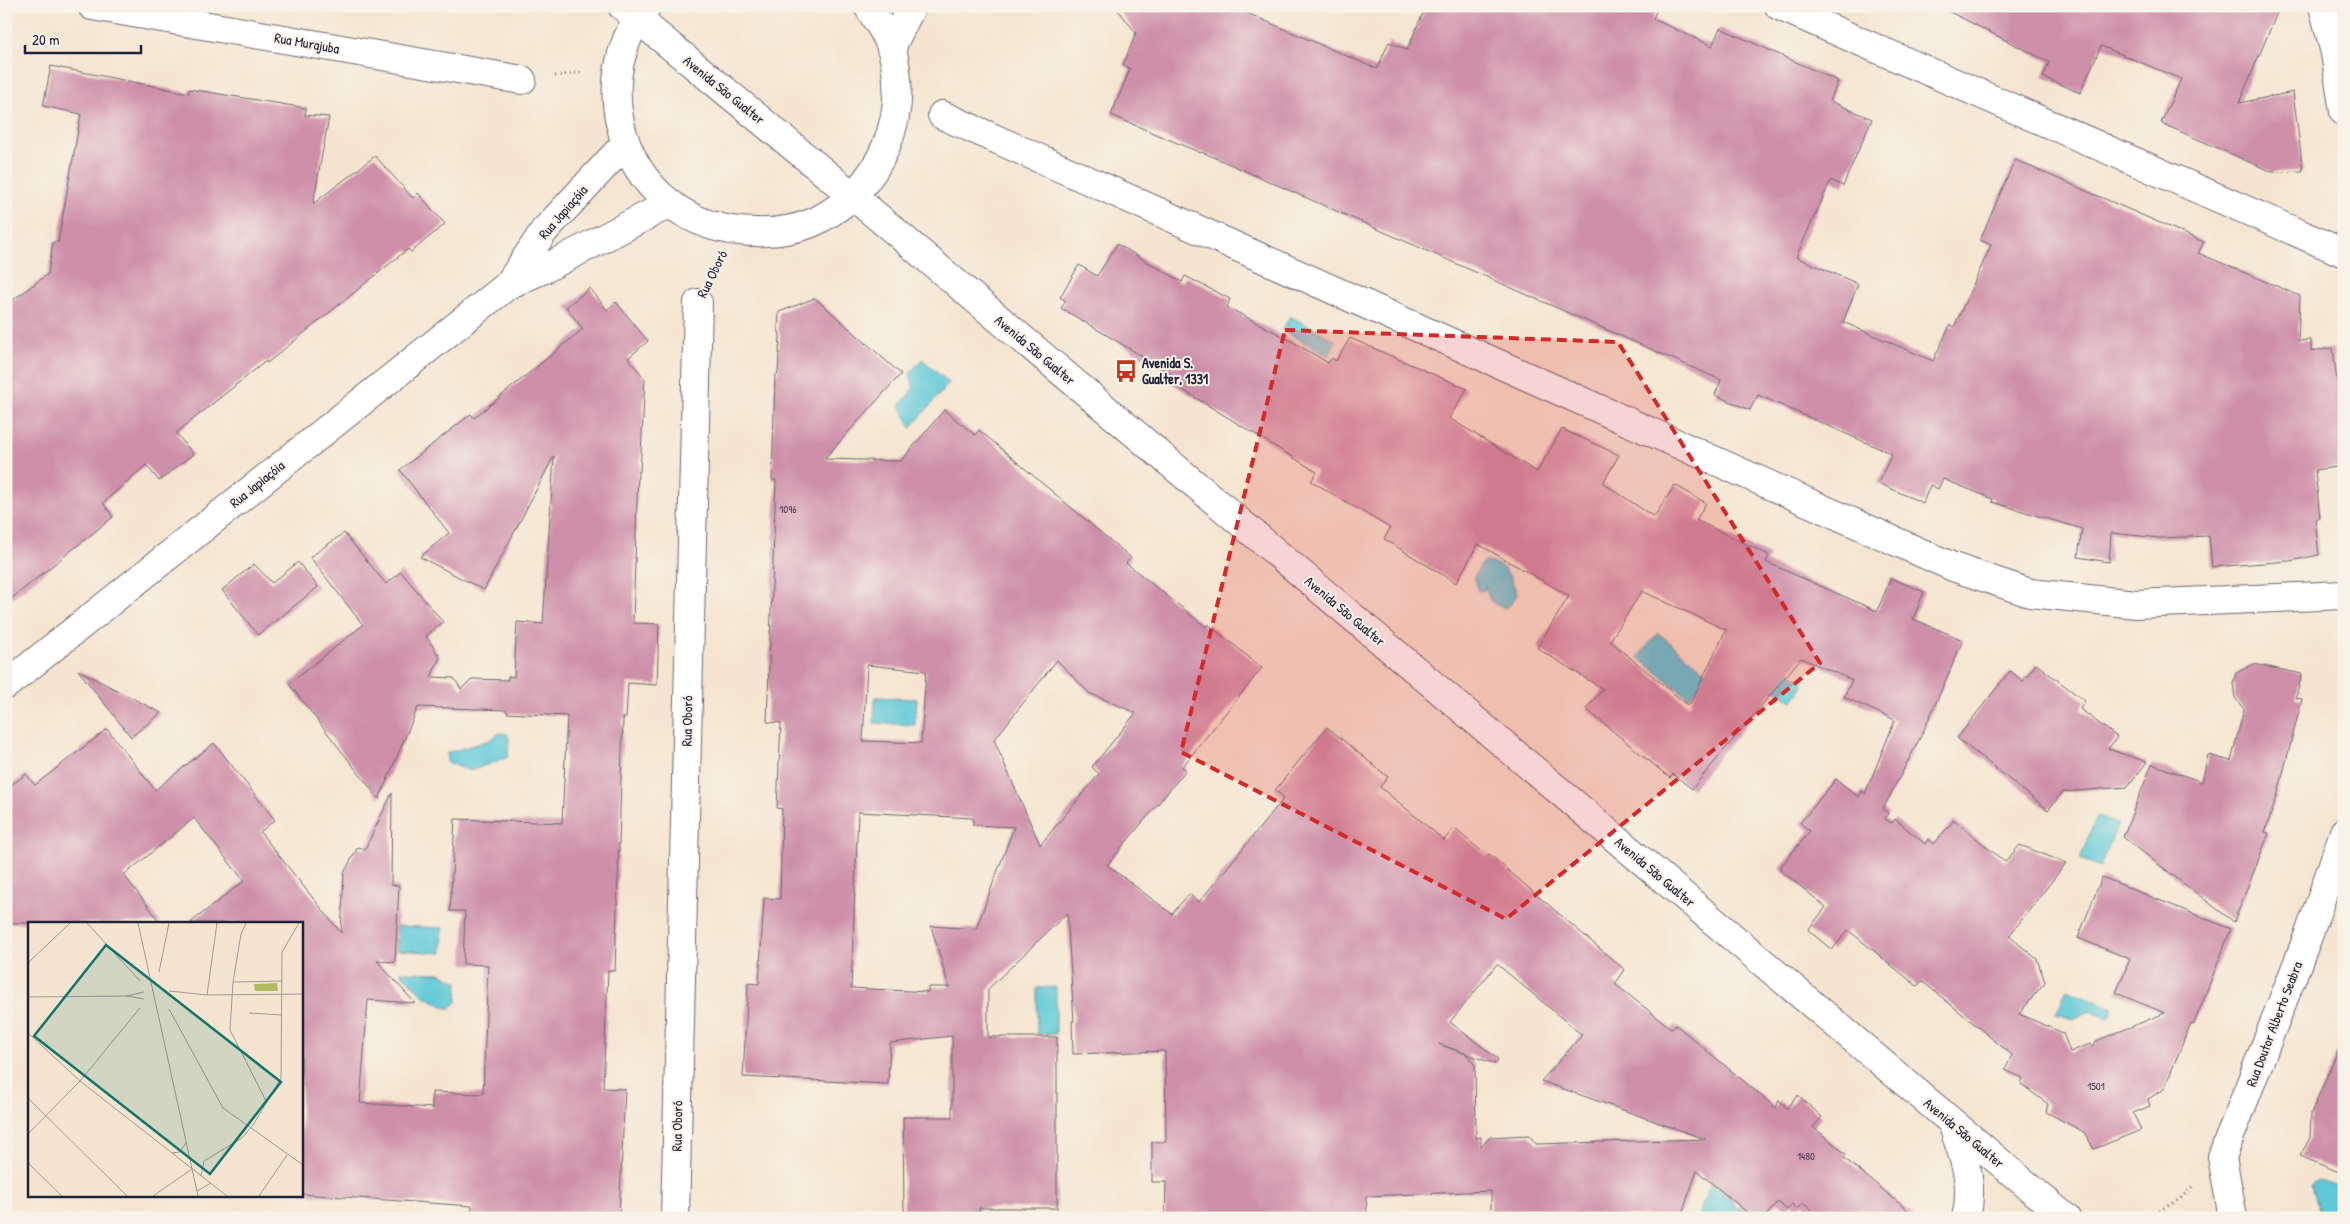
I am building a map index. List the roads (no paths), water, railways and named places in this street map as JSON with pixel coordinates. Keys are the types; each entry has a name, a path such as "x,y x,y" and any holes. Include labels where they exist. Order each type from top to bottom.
{"street":[{"name":"Rua Murajuba","path":"92,6 522,80"},
{"path":"636,10 618,68 616,106 625,144 643,177 669,204 699,222 734,232 777,233 818,220 853,196 878,164 894,127 898,87 891,48 868,6"},
{"path":"891,48 912,6"},
{"path":"1779,6 2344,253"},
{"path":"2323,6 2335,53 2344,112"},
{"name":"Avenida São Gualter","path":"636,10 853,196 2066,1218"},
{"path":"942,115 1962,570 2030,593 2136,604 2344,595"},
{"name":"Rua Japiaçóia","path":"508,285 544,231 625,144"},
{"name":"Rua Japiaçóia","path":"6,685 508,285 546,268 669,204"},
{"name":"Rua Oboró","path":"674,1218 698,303"},
{"name":"Rua Doutor Alberto Seabra","path":"2233,1218 2222,1157 2310,931 2344,832"},
{"path":"1952,1123 1966,1163 1971,1199 1966,1218"}],"water":[{"path":"1290,316 1336,341 1328,356 1282,330"},
{"path":"922,359 949,383 911,428 900,405 914,388 910,373"},
{"path":"1483,562 1497,564 1509,576 1517,595 1509,606 1503,608 1490,601 1485,585 1484,590 1478,591 1474,577"},
{"path":"1658,633 1709,674 1689,698 1638,657"},
{"path":"1767,658 1805,682 1793,701 1755,678"},
{"path":"875,697 917,699 915,725 874,723"},
{"path":"500,733 507,734 509,738 508,757 470,771 447,762 447,753 490,740"},
{"path":"2097,816 2118,824 2100,867 2080,859"},
{"path":"398,926 443,928 442,953 397,950"},
{"path":"400,972 440,973 458,982 457,1002 449,1009 424,996"},
{"path":"1056,987 1056,1034 1037,1034 1037,988"},
{"path":"2067,989 2113,1008 2108,1019 2090,1011 2073,1019 2056,1014"},
{"path":"1713,1178 1735,1192 1731,1200 1734,1207 1742,1209 1752,1218 1700,1218 1702,1204"},
{"path":"2319,1181 2344,1189 2344,1218 2320,1218 2311,1185"}],"place":[{"name":"Avenida S. Gualter, 1331","path":"1126,371"}]}
